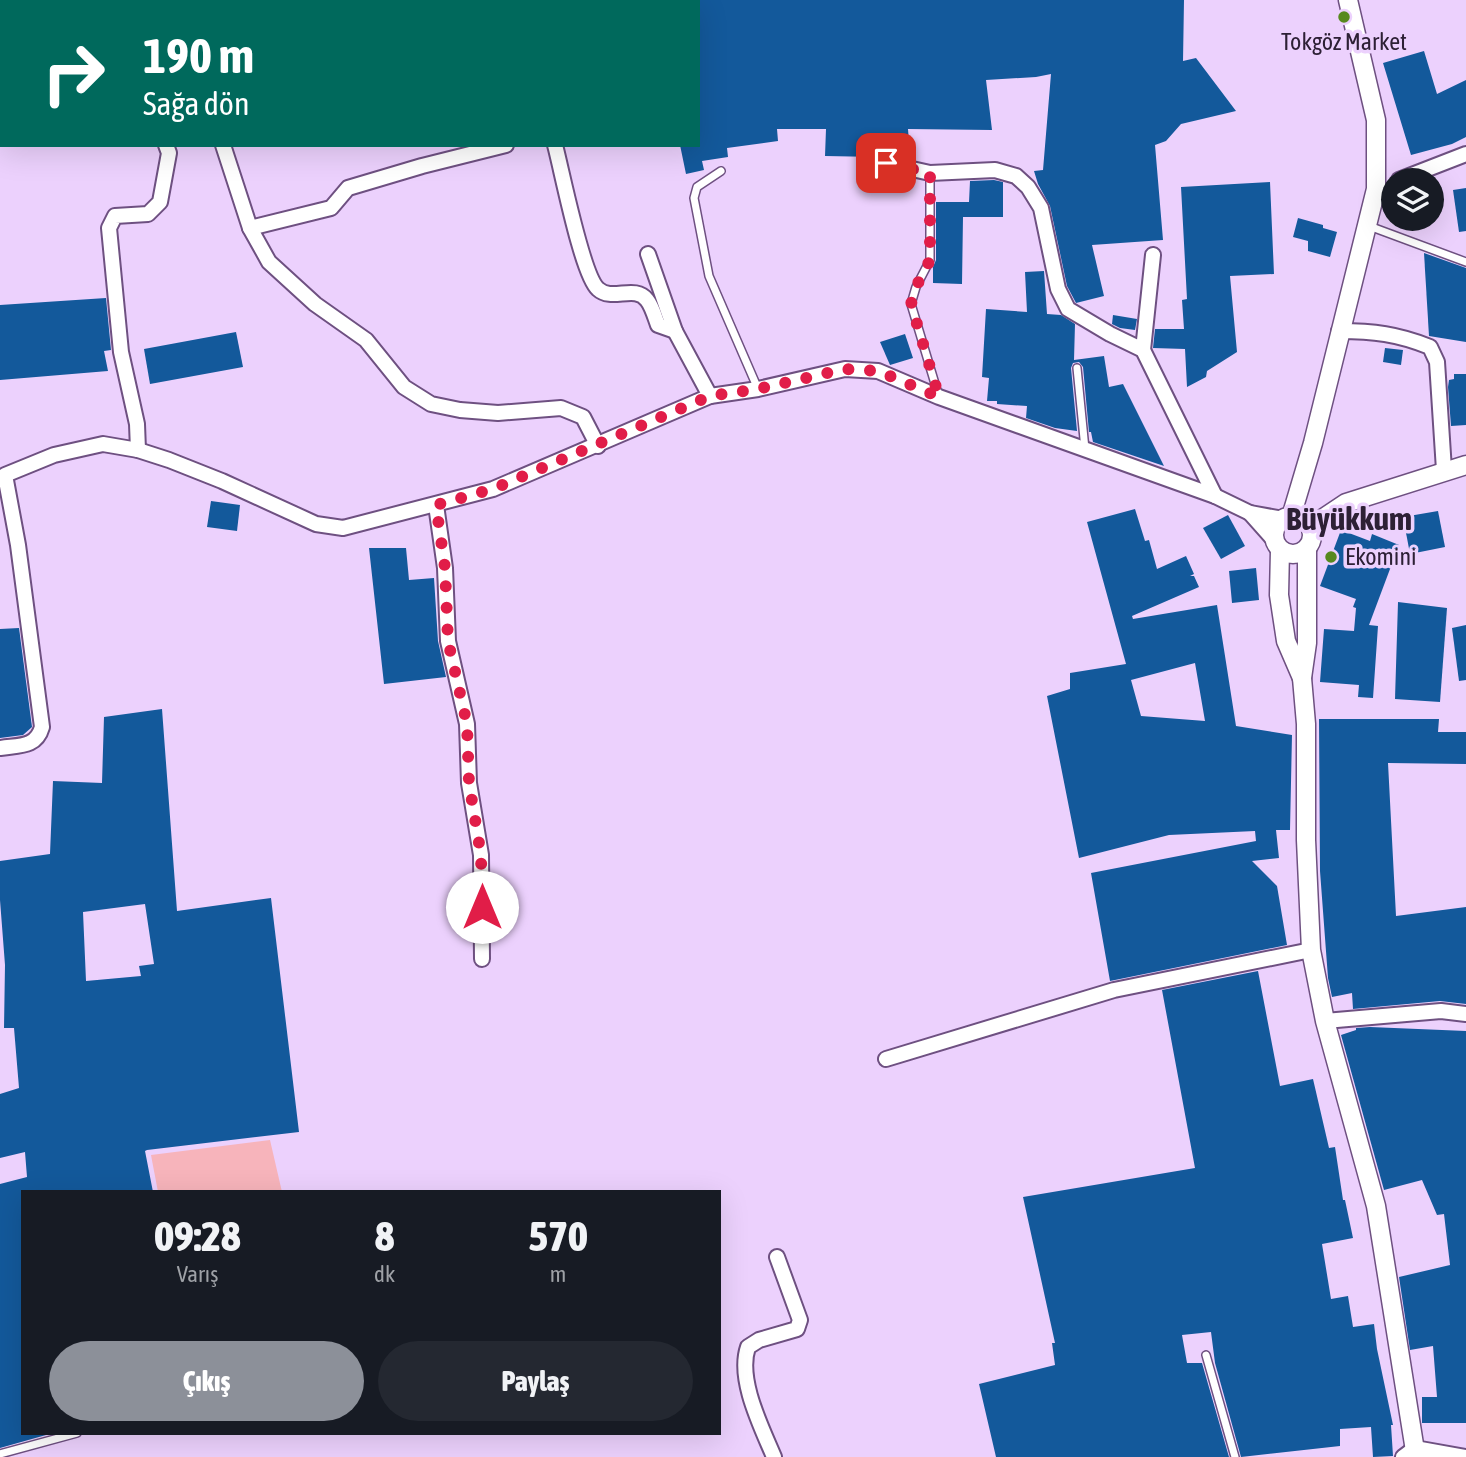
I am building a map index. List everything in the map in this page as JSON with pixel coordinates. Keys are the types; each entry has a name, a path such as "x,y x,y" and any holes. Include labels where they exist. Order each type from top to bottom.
{"street":[{"path":"1348,0 1376,120 1383,168"},
{"path":"138,450 137,424 121,352 109,228 115,216 148,214 160,202 169,153 167,147"},
{"path":"224,147 250,228 269,262 315,304 366,340 404,387 431,404 460,410 498,413 562,408 583,416 598,446"},
{"path":"250,228 331,208 348,188 498,147"},
{"path":"555,147 582,254 596,288 608,295 635,292 647,299 658,325 675,331"},
{"path":"1430,168 1466,154"},
{"path":"886,163 930,173 995,170 1016,176 1028,187 1041,208 1058,289 1068,309 1143,350"},
{"path":"1302,678 1286,641 1279,595 1275,529 1287,518 1313,443 1339,331 1368,226 1381,195"},
{"path":"648,254 675,331 710,396"},
{"path":"1153,255 1143,350 1215,496"},
{"path":"1339,331 1376,331 1430,347 1437,362 1444,470"},
{"path":"0,748 30,744 39,737 42,727 18,545 3,472 54,454 103,444 138,450 222,481 316,524 342,528 493,489 710,396 758,389 845,369 878,371 939,397 1215,496 1250,513 1302,519 1310,527 1311,538 1307,548 1307,643 1302,678 1306,724 1311,950 1325,1021 1376,1206 1411,1454 1465,1457"},
{"path":"1310,527 1346,503 1466,465"},
{"path":"436,505 445,568 448,641 467,724 469,783 481,855 482,959"},
{"path":"1250,513 1277,545 1291,554 1307,548"},
{"path":"886,1059 1114,990 1311,950"},
{"path":"1325,1021 1441,1012 1466,1014"},
{"path":"774,1457 748,1387 743,1361 748,1347 759,1340 797,1329 800,1320 777,1257"}],"lane":[{"path":"721,171 697,187 694,198 709,276 758,389"},
{"path":"930,173 930,260 916,287 911,304 939,397"},
{"path":"1368,226 1466,262"},
{"path":"1077,368 1085,450"},
{"path":"1206,1354 1235,1457"},
{"path":"0,1454 70,1435"}],"shaded area":[{"path":"270,1140 282,1190 158,1190 151,1155"}],"building":[{"path":"700,0 1184,0 1183,61 1196,58 1236,111 1181,124 1166,141 1155,145 1163,240 1092,245 1104,296 1076,303 1067,286 1050,206 1034,171 1043,170 1051,74 986,80 992,130 908,129 910,157 886,154 878,157 825,156 826,129 777,129 778,141 727,148 728,157 702,161 704,170 686,174 680,147 700,147"},
{"path":"1424,51 1437,94 1466,80 1466,137 1452,144 1411,155 1383,63"},
{"path":"970,181 1003,182 1003,217 963,217 962,284 933,283 936,260 936,202 969,202"},
{"path":"1270,182 1274,274 1230,276 1237,352 1207,371 1206,377 1187,387 1185,349 1153,348 1155,329 1184,329 1182,300 1187,299 1181,187"},
{"path":"1466,188 1466,231 1459,232 1453,190"},
{"path":"1298,218 1337,232 1330,257 1308,251 1308,241 1293,237"},
{"path":"1424,253 1466,268 1466,342 1429,336"},
{"path":"1044,271 1047,314 1061,315 1075,324 1074,360 1104,356 1109,387 1123,384 1164,466 1093,442 1089,432 1083,367 1079,362 1073,363 1071,368 1077,431 1055,428 1026,418 1027,406 987,401 989,378 982,377 986,309 1027,312 1025,272"},
{"path":"106,298 111,350 104,351 108,371 0,380 0,305"},
{"path":"1113,315 1137,319 1135,330 1112,324"},
{"path":"236,332 243,367 150,384 144,349"},
{"path":"905,334 913,358 890,365 880,342"},
{"path":"1385,348 1403,350 1401,365 1383,362"},
{"path":"1454,374 1466,374 1466,425 1451,426 1448,387"},
{"path":"211,501 240,505 237,531 207,527"},
{"path":"1135,509 1145,541 1149,540 1157,569 1186,556 1194,574 1190,576 1194,576 1199,587 1132,616 1133,619 1217,605 1236,726 1292,735 1290,830 1276,830 1279,858 1252,861 1277,886 1287,945 1110,981 1091,873 1256,841 1255,831 1169,835 1079,858 1047,696 1070,689 1070,673 1126,664 1087,522","holes":["1195,663 1205,721 1141,716 1131,680"]},
{"path":"1438,511 1445,547 1410,554 1403,517"},
{"path":"1228,515 1245,546 1221,559 1203,528"},
{"path":"1341,530 1370,541 1372,534 1399,545 1369,625 1378,626 1373,698 1358,697 1359,685 1320,682 1324,629 1354,631 1356,608 1353,607 1356,599 1320,586"},
{"path":"369,548 406,548 409,580 434,578 438,641 446,677 384,684"},
{"path":"1256,568 1259,600 1232,603 1229,571"},
{"path":"1398,602 1447,608 1440,702 1395,699"},
{"path":"1466,625 1466,680 1459,681 1452,628"},
{"path":"19,628 32,727 23,735 0,738 0,629"},
{"path":"162,709 177,911 271,898 299,1132 147,1150 145,1151 153,1190 21,1190 21,1435 46,1435 0,1448 0,1184 27,1177 25,1152 0,1158 0,1094 19,1088 14,1028 4,1028 5,965 0,861 50,854 53,781 102,783 104,717","holes":["145,904 154,964 139,966 141,976 86,981 83,912"]},
{"path":"1319,719 1439,719 1438,732 1466,732 1466,764 1388,763 1396,916 1466,907 1466,1004 1440,1001 1353,1009 1352,993 1332,997 1328,978 1320,871"},
{"path":"1258,971 1280,1086 1313,1079 1329,1148 1335,1147 1343,1200 1353,1238 1322,1244 1331,1299 1348,1296 1353,1327 1374,1324 1393,1425 1393,1456 1373,1457 1371,1427 1340,1429 1340,1446 1241,1457 1215,1363 1211,1332 1182,1335 1187,1363 1202,1363 1229,1457 996,1457 979,1384 1055,1365 1052,1343 1055,1343 1023,1197 1195,1168 1162,990"},
{"path":"1356,1028 1466,1031 1466,1423 1422,1423 1422,1397 1437,1397 1433,1346 1410,1350 1399,1277 1450,1265 1444,1214 1437,1215 1422,1180 1384,1190 1341,1035"}],"place":[{"name":"Tokgöz Market","path":"1344,17"},
{"name":"Ekomini","path":"1331,557"}],"district":[{"name":"Büyükkum","path":"1349,519"}],"route":[{"path":"482,907 481,855 469,783 467,724 448,641 445,568 436,505 493,489 710,396 758,389 845,369 878,371 939,397 911,304 916,287 930,260 930,173 886,163"}]}
